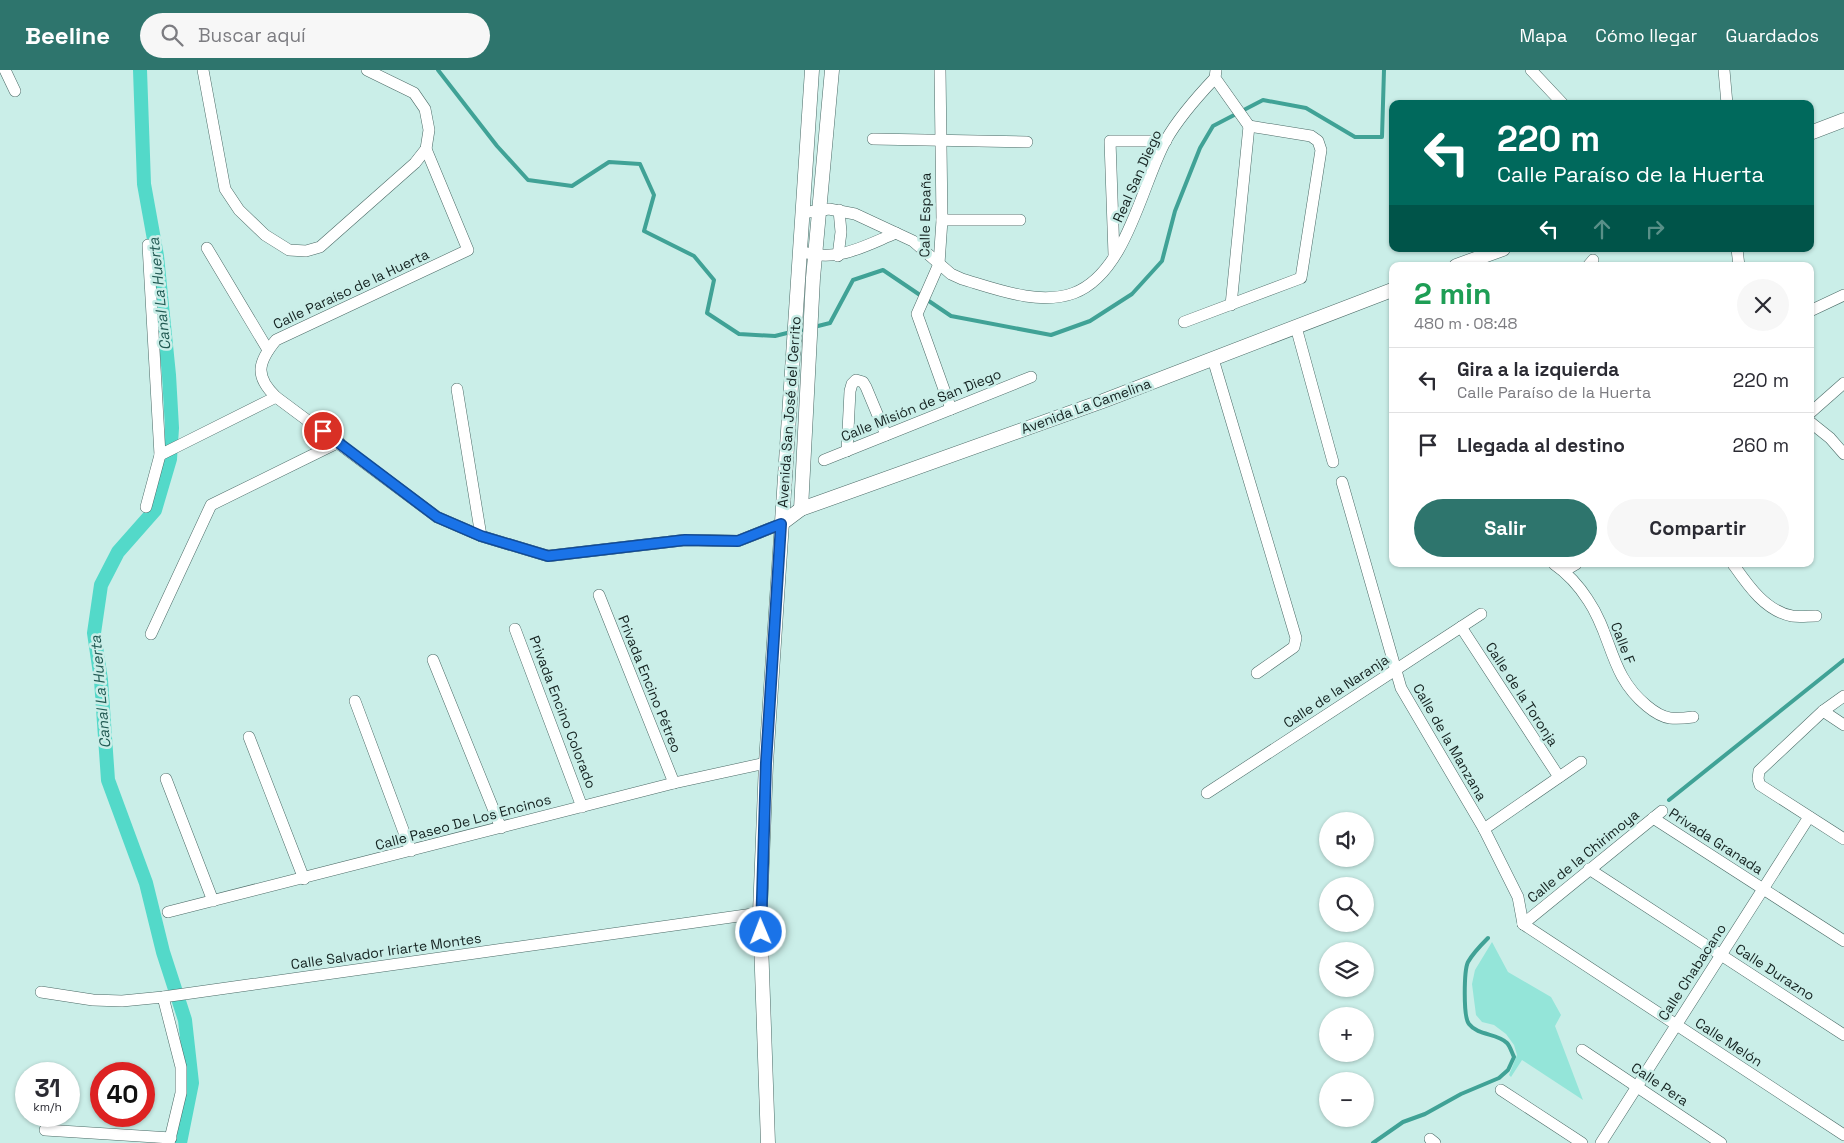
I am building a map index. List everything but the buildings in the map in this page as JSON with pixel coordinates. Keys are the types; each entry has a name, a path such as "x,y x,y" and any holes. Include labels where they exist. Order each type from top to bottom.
{"street":[{"path":"0,74 4,70 15,91"},
{"path":"203,70 225,188 238,210 265,235 289,250 306,251 320,247 415,163 426,149 429,130 425,109 414,93 367,70"},
{"name":"Avenida San José del Cerrito","path":"768,1143 760,913 766,763 812,70"},
{"name":"Avenida San José del Cerrito","path":"801,509 819,209 832,70"},
{"name":"Calle España","path":"940,70 942,220 939,264 919,306 918,320 951,409"},
{"path":"1531,70 1558,100"},
{"path":"1724,70 1727,100"},
{"path":"1184,322 1301,278 1321,150 1318,142 1311,136 1247,122 1227,96 1216,74"},
{"name":"Real San Diego","path":"896,233 924,248 939,264 962,279 1040,298 1074,293 1097,277 1114,255 1134,222 1166,141 1216,74"},
{"path":"1814,131 1844,120"},
{"path":"1231,304 1247,122"},
{"path":"872,139 941,142 1028,142"},
{"path":"1114,255 1110,141 1166,141"},
{"name":"Calle Paraíso de la Huerta","path":"426,149 468,250 276,340 262,362 260,374 264,386 276,397 339,442 437,517 481,536 548,556 685,540 738,541 781,524"},
{"name":"Calle España","path":"802,214 819,209 839,210 855,214 896,233"},
{"path":"838,256 841,232 839,210"},
{"path":"942,220 1020,220"},
{"name":"Calle España","path":"800,251 816,256 838,256 896,233"},
{"path":"146,507 161,454 148,245"},
{"path":"207,248 268,350"},
{"path":"1467,262 1494,252"},
{"name":"Avenida La Camelina","path":"781,524 801,509 1213,359 1389,291"},
{"path":"1814,310 1844,296"},
{"path":"1296,327 1333,462"},
{"path":"1213,359 1296,638 1294,647 1257,672"},
{"name":"Calle Misión de San Diego","path":"824,460 1030,377"},
{"path":"846,451 850,391 852,384 856,380 863,382 866,387 886,435"},
{"path":"1814,410 1844,383"},
{"path":"457,389 481,536"},
{"path":"161,454 276,397"},
{"path":"1814,425 1830,438 1844,454"},
{"path":"151,634 211,505 339,442"},
{"name":"Calle de la Manzana","path":"1342,482 1401,688 1484,829 1518,897 1523,924"},
{"name":"Calle F","path":"1558,567 1589,600 1618,671 1633,694 1651,710 1669,718 1693,717"},
{"path":"1564,571 1571,567"},
{"path":"1735,567 1752,590 1768,605 1790,616 1816,616"},
{"name":"Privada Encino Pétreo","path":"599,595 674,783"},
{"name":"Calle de la Naranja","path":"1207,793 1481,614"},
{"name":"Calle de la Toronja","path":"1460,627 1559,777"},
{"name":"Privada Encino Colorado","path":"515,629 582,807"},
{"path":"433,660 501,828"},
{"path":"1844,696 1823,711 1759,771 1758,779 1760,786 1844,839"},
{"path":"355,701 411,851"},
{"path":"1823,711 1844,725"},
{"path":"249,737 304,879"},
{"path":"1484,829 1581,762"},
{"name":"Calle Paseo De Los Encinos","path":"168,912 304,879 674,783 766,763"},
{"path":"166,779 213,901"},
{"name":"Calle de la Chirimoya","path":"1523,924 1658,815"},
{"name":"Privada Granada","path":"1658,815 1763,889 1844,941"},
{"name":"Calle Chabacano","path":"1601,1143 1809,816"},
{"name":"Calle Durazno","path":"1589,869 1844,1035"},
{"name":"Calle Salvador Iriarte Montes","path":"41,992 93,1000 122,1002 760,913"},
{"name":"Calle Melón","path":"1523,924 1844,1135"},
{"path":"45,1130 170,1140 181,1094 181,1067 166,997"},
{"name":"Calle Pera","path":"1582,1050 1721,1143"},
{"path":"1501,1090 1582,1143"}],"green space":[{"path":"1492,942 1508,972 1551,997 1561,1015 1555,1026 1583,1100 1522,1060 1511,1077 1509,1075 1517,1055 1514,1045 1506,1034 1494,1025 1482,1022 1476,1015 1472,984 1475,970"}],"waterway":[{"name":"Canal La Huerta","path":"140,70 144,184 157,256 169,375 172,428 170,459 155,510 118,552 101,585 94,633 101,680 108,780 146,883 163,952 185,1020 192,1083 180,1143"},
{"path":"438,70 497,146 528,180 572,186 609,162 640,164 654,195 644,231 694,256 714,280 707,313 739,334 775,336 791,332"},
{"path":"798,331 830,323 853,280 883,270 951,316 1051,335 1090,321 1132,294 1162,261 1175,211 1200,148 1213,126 1263,100 1306,108 1355,137 1382,137 1384,70"},
{"path":"1669,800 1844,660"},
{"path":"1373,1143 1403,1122 1425,1114 1461,1094 1499,1078 1508,1070 1514,1057 1508,1044 1498,1037 1477,1031 1467,1020 1465,983 1468,962 1488,938"}],"route":[{"path":"323,431 437,517 481,536 548,556 598,552 685,540 738,541 781,524 766,763 760,913 761,932"}]}
